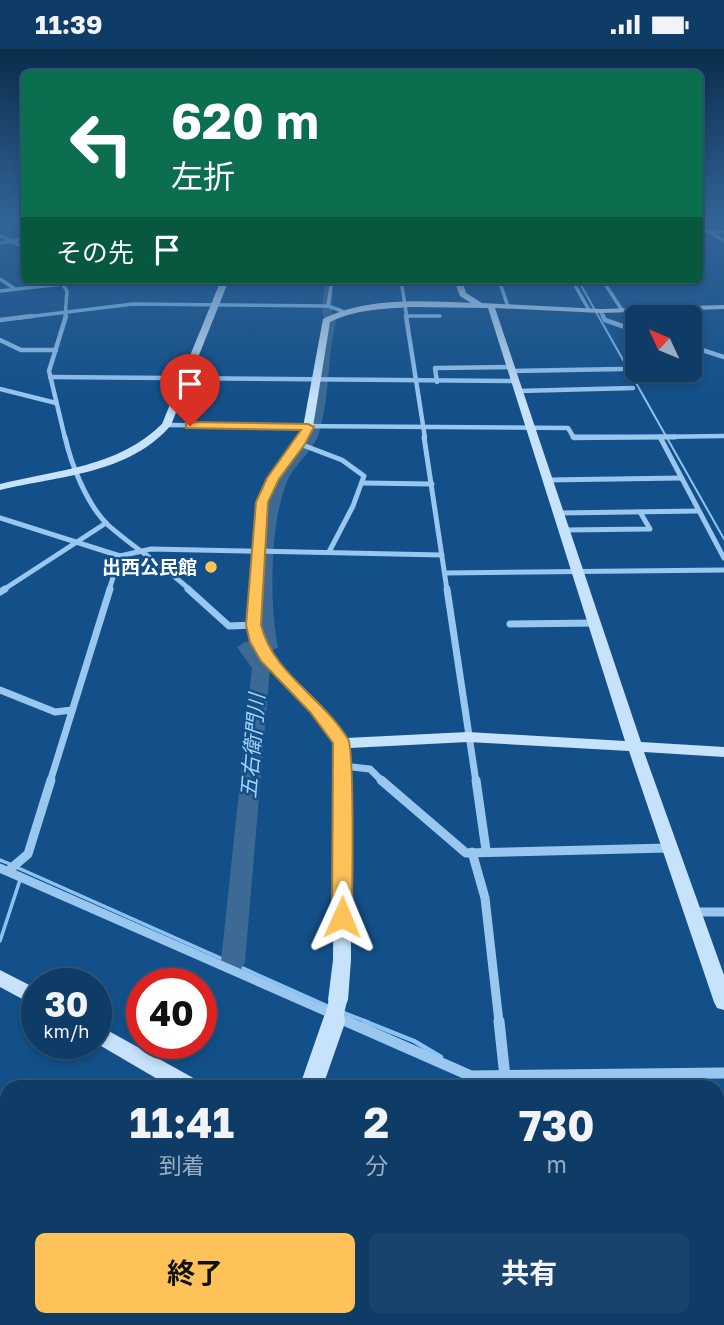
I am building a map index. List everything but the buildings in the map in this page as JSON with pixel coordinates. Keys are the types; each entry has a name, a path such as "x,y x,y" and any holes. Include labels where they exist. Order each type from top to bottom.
{"street":[{"path":"2,281 15,289"},
{"path":"36,284 39,287"},
{"path":"0,291 52,284"},
{"path":"62,284 67,291 67,311 49,371 73,470 106,523 167,569 229,626 254,625"},
{"path":"0,487 134,452 154,440 166,425 224,284"},
{"path":"328,306 331,284"},
{"path":"401,284 486,850"},
{"path":"459,284 463,294 481,306"},
{"path":"500,284 508,307"},
{"path":"574,284 589,310"},
{"path":"605,284 622,310"},
{"path":"464,306 472,300"},
{"path":"0,320 133,304 328,306 342,311"},
{"path":"314,1080 329,1037 338,1000 342,960 342,743 316,708 267,657 258,642 254,625 262,502 273,478 300,444 308,427 324,325 330,317 342,311 368,307 481,306 600,311 724,307"},
{"path":"491,307 635,748 724,1002"},
{"path":"600,311 605,320 625,327"},
{"path":"406,316 440,316"},
{"path":"0,340 21,350 56,349"},
{"path":"702,350 724,355"},
{"path":"437,381 435,368 633,388"},
{"path":"50,377 417,382 622,369"},
{"path":"0,389 55,403"},
{"path":"166,425 568,428 574,438 724,436"},
{"path":"660,437 724,558"},
{"path":"300,444 353,466 364,476 358,502 344,520 329,552"},
{"path":"548,480 681,478"},
{"path":"363,482 432,484"},
{"path":"560,513 698,510"},
{"path":"565,530 650,529 640,512"},
{"path":"0,518 120,556 141,549 442,555"},
{"path":"0,592 106,523"},
{"path":"4,870 28,854 120,556"},
{"path":"445,573 724,570"},
{"path":"510,624 596,623"},
{"path":"0,690 55,712 72,711"},
{"path":"342,743 468,737 724,751"},
{"path":"343,766 370,769 406,804 466,853 486,850 672,848"},
{"path":"472,852 485,898 505,1077"},
{"path":"4,870 477,1080"},
{"path":"694,912 724,912"},
{"path":"0,978 21,990"},
{"path":"112,1042 178,1080"},
{"path":"472,1076 724,1073"}],"waterway":[{"name":"五右衛門川","path":"233,962 261,668 245,647 270,647 265,589 268,538 280,482 313,433 331,321 327,313 329,284"},
{"path":"580,284 724,539"},
{"path":"0,860 10,864"},
{"path":"16,867 330,1007"},
{"path":"0,941 20,880"},
{"path":"342,1012 368,1022"},
{"path":"364,1021 414,1041 441,1057"}],"place":[{"name":"出西公民館","path":"211,567"}],"route":[{"path":"190,426 308,427 300,444 273,478 262,502 254,625 258,642 267,657 316,708 342,743 342,917"}]}
